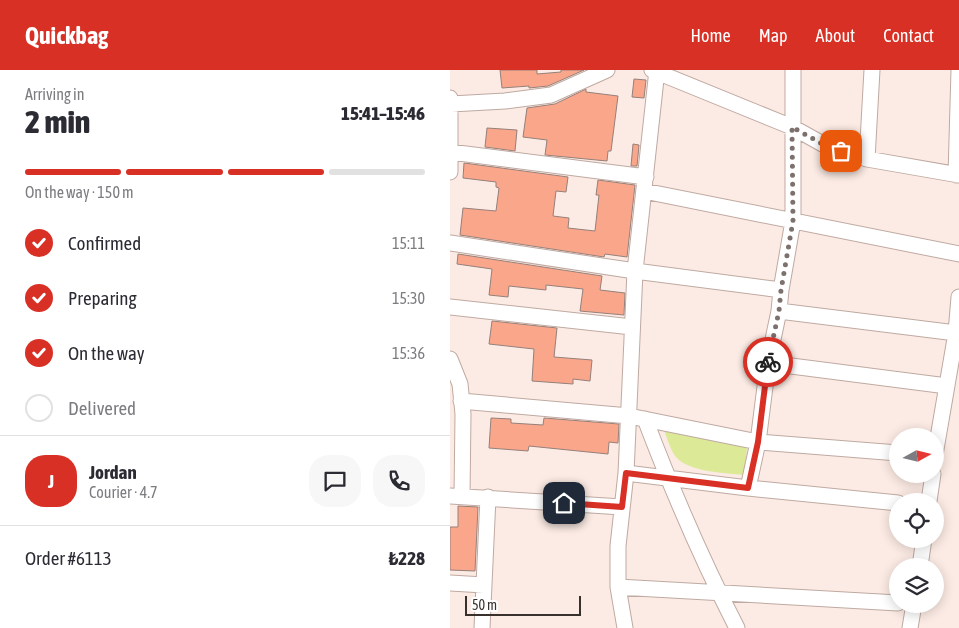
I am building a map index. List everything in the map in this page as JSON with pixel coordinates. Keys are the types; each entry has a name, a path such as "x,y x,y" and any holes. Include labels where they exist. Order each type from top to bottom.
{"street":[{"path":"450,104 505,101 550,95 607,70"},
{"path":"625,628 618,587 618,546 626,473 635,271 655,70 792,127 828,147 868,159 958,175 959,70"},
{"path":"748,488 758,442 768,363 779,311 793,221 793,70"},
{"path":"868,159 872,70"},
{"path":"450,98 450,172"},
{"path":"451,152 645,184 793,221 959,254"},
{"path":"450,243 635,271 781,290"},
{"path":"940,428 956,333 959,297"},
{"path":"450,307 632,327"},
{"path":"779,311 956,333"},
{"path":"450,359 460,384 461,400 456,421 456,496 622,507"},
{"path":"768,363 948,386"},
{"path":"461,400 629,416 758,442 889,452"},
{"path":"645,419 667,477 718,592 737,628"},
{"path":"626,473 889,502"},
{"path":"482,628 488,497"},
{"path":"450,583 484,585"},
{"path":"618,587 889,602"},
{"path":"910,628 912,613"}],"green space":[{"path":"663,428 747,445 745,475 698,469 682,462 672,451"}],"building":[{"path":"500,70 537,70 537,74 561,72 561,70 584,70 548,86 502,88"},
{"path":"634,79 646,80 644,98 632,97"},
{"path":"586,89 586,92 618,96 611,151 608,151 607,161 545,155 547,140 523,137 527,108 555,104"},
{"path":"487,128 517,130 515,151 485,147"},
{"path":"633,144 639,145 637,166 631,166"},
{"path":"464,163 568,177 566,192 556,191 553,216 569,218 568,228 595,231 599,195 596,195 598,180 635,185 627,257 605,254 604,257 460,235 463,208 496,211 499,188 496,187 496,182 463,178"},
{"path":"458,254 602,276 600,290 625,293 624,315 580,311 583,289 546,285 546,290 509,286 508,297 489,295 492,269 457,264"},
{"path":"492,321 557,328 554,357 592,360 590,381 573,379 573,384 532,381 534,349 489,344"},
{"path":"491,418 511,419 511,423 543,425 544,418 619,424 618,443 609,442 608,454 529,446 528,451 489,448"},
{"path":"458,506 478,507 475,571 450,570 450,527 458,527"}],"way so far":[{"path":"768,362 779,311 793,221 792,127 828,147 841,151"}],"route":[{"path":"564,503 622,507 626,473 748,488 758,442 768,362"}]}
